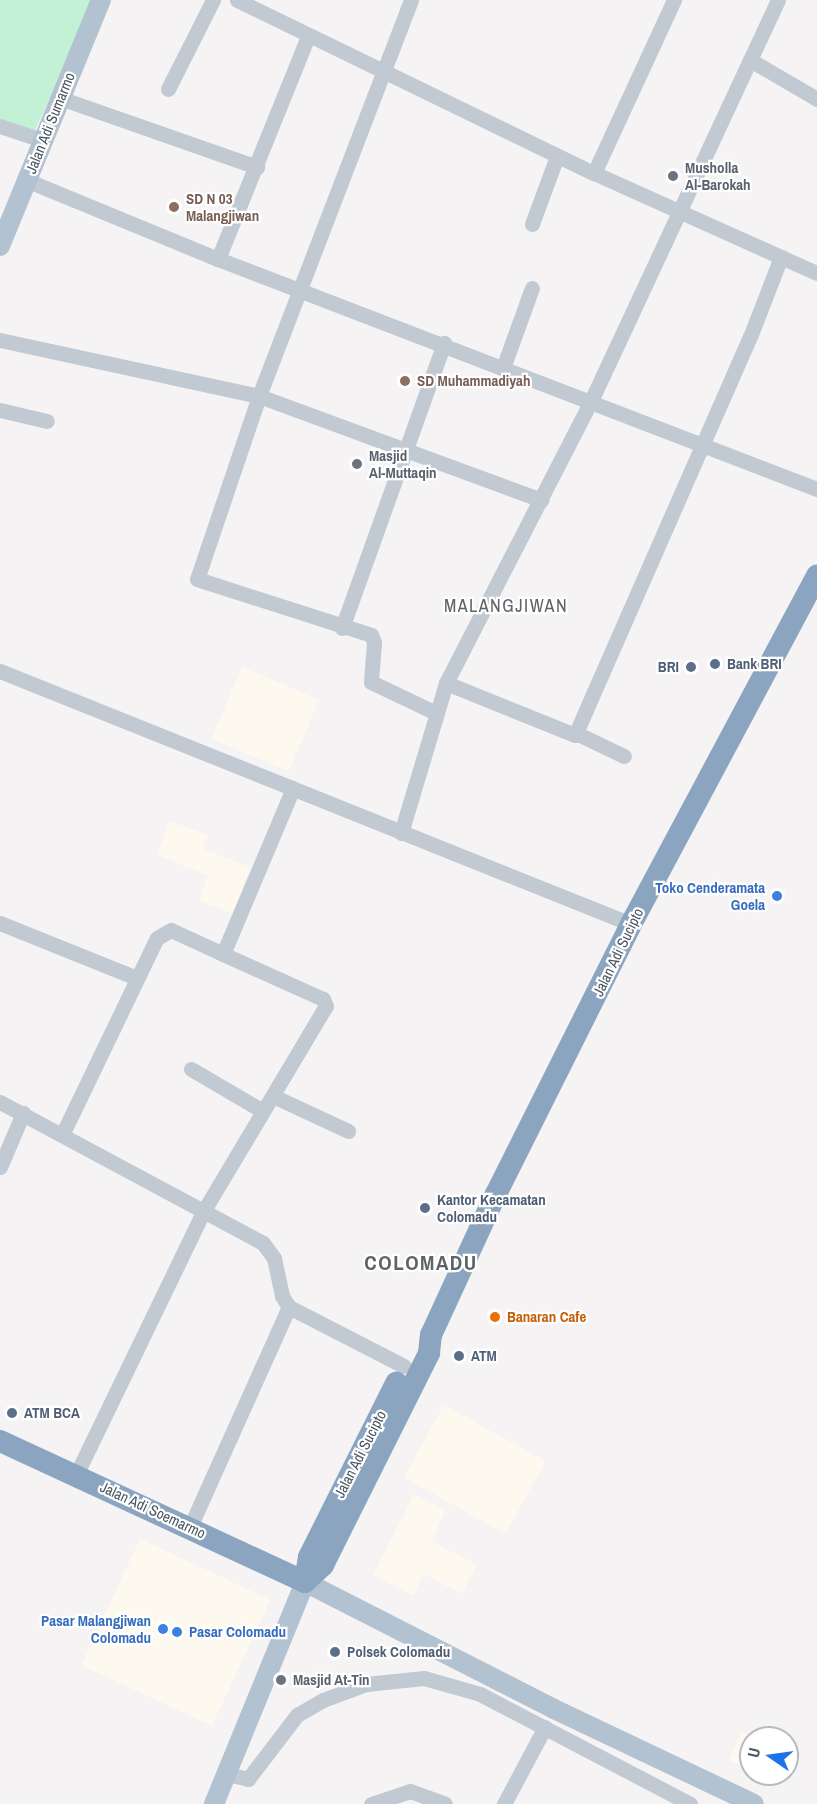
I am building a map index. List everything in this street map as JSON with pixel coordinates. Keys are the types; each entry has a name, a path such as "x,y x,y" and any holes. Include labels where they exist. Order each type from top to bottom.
{"highway":[{"name":"Jalan Adi Sucipto","path":"305,1582 323,1565 429,1353 431,1335 496,1194 631,924 817,575"},
{"name":"Jalan Adi Sucipto","path":"305,1582 309,1557 404,1366 414,1347 431,1335"},
{"name":"Jalan Adi Soemarmo","path":"0,1441 305,1582"}],"main road":[{"name":"Jalan Adi Sumarmo","path":"0,246 101,0"},
{"name":"Jalan Adi Sucipto","path":"214,1804 305,1582"},
{"path":"305,1582 554,1709 754,1804"}],"street":[{"path":"168,89 213,0"},
{"path":"237,0 253,4 308,36 557,156 817,273"},
{"path":"411,0 259,396 196,579 373,638 371,682 436,713"},
{"path":"594,173 674,0"},
{"path":"401,833 446,683 591,401 678,210 778,0"},
{"path":"218,259 308,36"},
{"path":"750,60 817,99"},
{"path":"60,98 257,166"},
{"path":"0,126 42,140"},
{"path":"532,224 557,156"},
{"path":"26,180 218,259 444,343 817,489"},
{"path":"446,683 572,737 576,733 704,444 781,257"},
{"path":"503,368 532,288"},
{"path":"0,340 259,396 541,500"},
{"path":"342,628 444,343"},
{"path":"0,410 47,421"},
{"path":"0,671 631,924"},
{"path":"576,733 624,756"},
{"path":"223,954 293,788"},
{"path":"0,923 137,978"},
{"path":"63,1134 137,978 163,932 171,930 326,1002 203,1212 76,1475"},
{"path":"191,1069 263,1111"},
{"path":"273,1096 348,1131"},
{"path":"0,1102 63,1134 270,1250 282,1296 290,1307 404,1366"},
{"path":"0,1167 23,1113"},
{"path":"190,1527 290,1307"},
{"path":"226,1774 248,1779 297,1715 323,1700 366,1684 409,1677 464,1688 545,1727 690,1804"},
{"path":"504,1804 545,1727"},
{"path":"371,1804 410,1791 445,1804"}],"shaded area":[{"path":"242,667 319,700 289,772 212,739"},
{"path":"170,821 208,835 203,849 250,867 233,914 199,901 208,875 157,855"},
{"path":"444,1405 545,1461 505,1534 404,1478"},
{"path":"414,1494 446,1510 431,1541 477,1564 462,1594 424,1574 413,1595 373,1575"},
{"name":"Pasar Colomadu","path":"140,1539 271,1600 212,1726 81,1665"},
{"path":"739,1738 739,1765 729,1760"}],"green space":[{"path":"0,0 93,0 34,133 0,121"}],"place":[{"name":"Musholla Al-Barokah","path":"673,176"},
{"name":"SD N 03 Malangjiwan","path":"174,207"},
{"name":"SD Muhammadiyah","path":"405,381"},
{"name":"Masjid Al-Muttaqin","path":"357,464"},
{"name":"Bank BRI","path":"715,664"},
{"name":"BRI","path":"691,667"},
{"name":"Toko Cenderamata Goela","path":"777,896"},
{"name":"Kantor Kecamatan Colomadu","path":"425,1208"},
{"name":"Banaran Cafe","path":"495,1317"},
{"name":"ATM","path":"459,1356"},
{"name":"ATM BCA","path":"12,1413"},
{"name":"Pasar Malangjiwan Colomadu","path":"163,1629"},
{"name":"Pasar Colomadu","path":"177,1632"},
{"name":"Polsek Colomadu","path":"335,1652"},
{"name":"Masjid At-Tin","path":"281,1680"}],"district":[{"name":"MALANGJIWAN","path":"506,606"},
{"name":"COLOMADU","path":"421,1263"}]}
